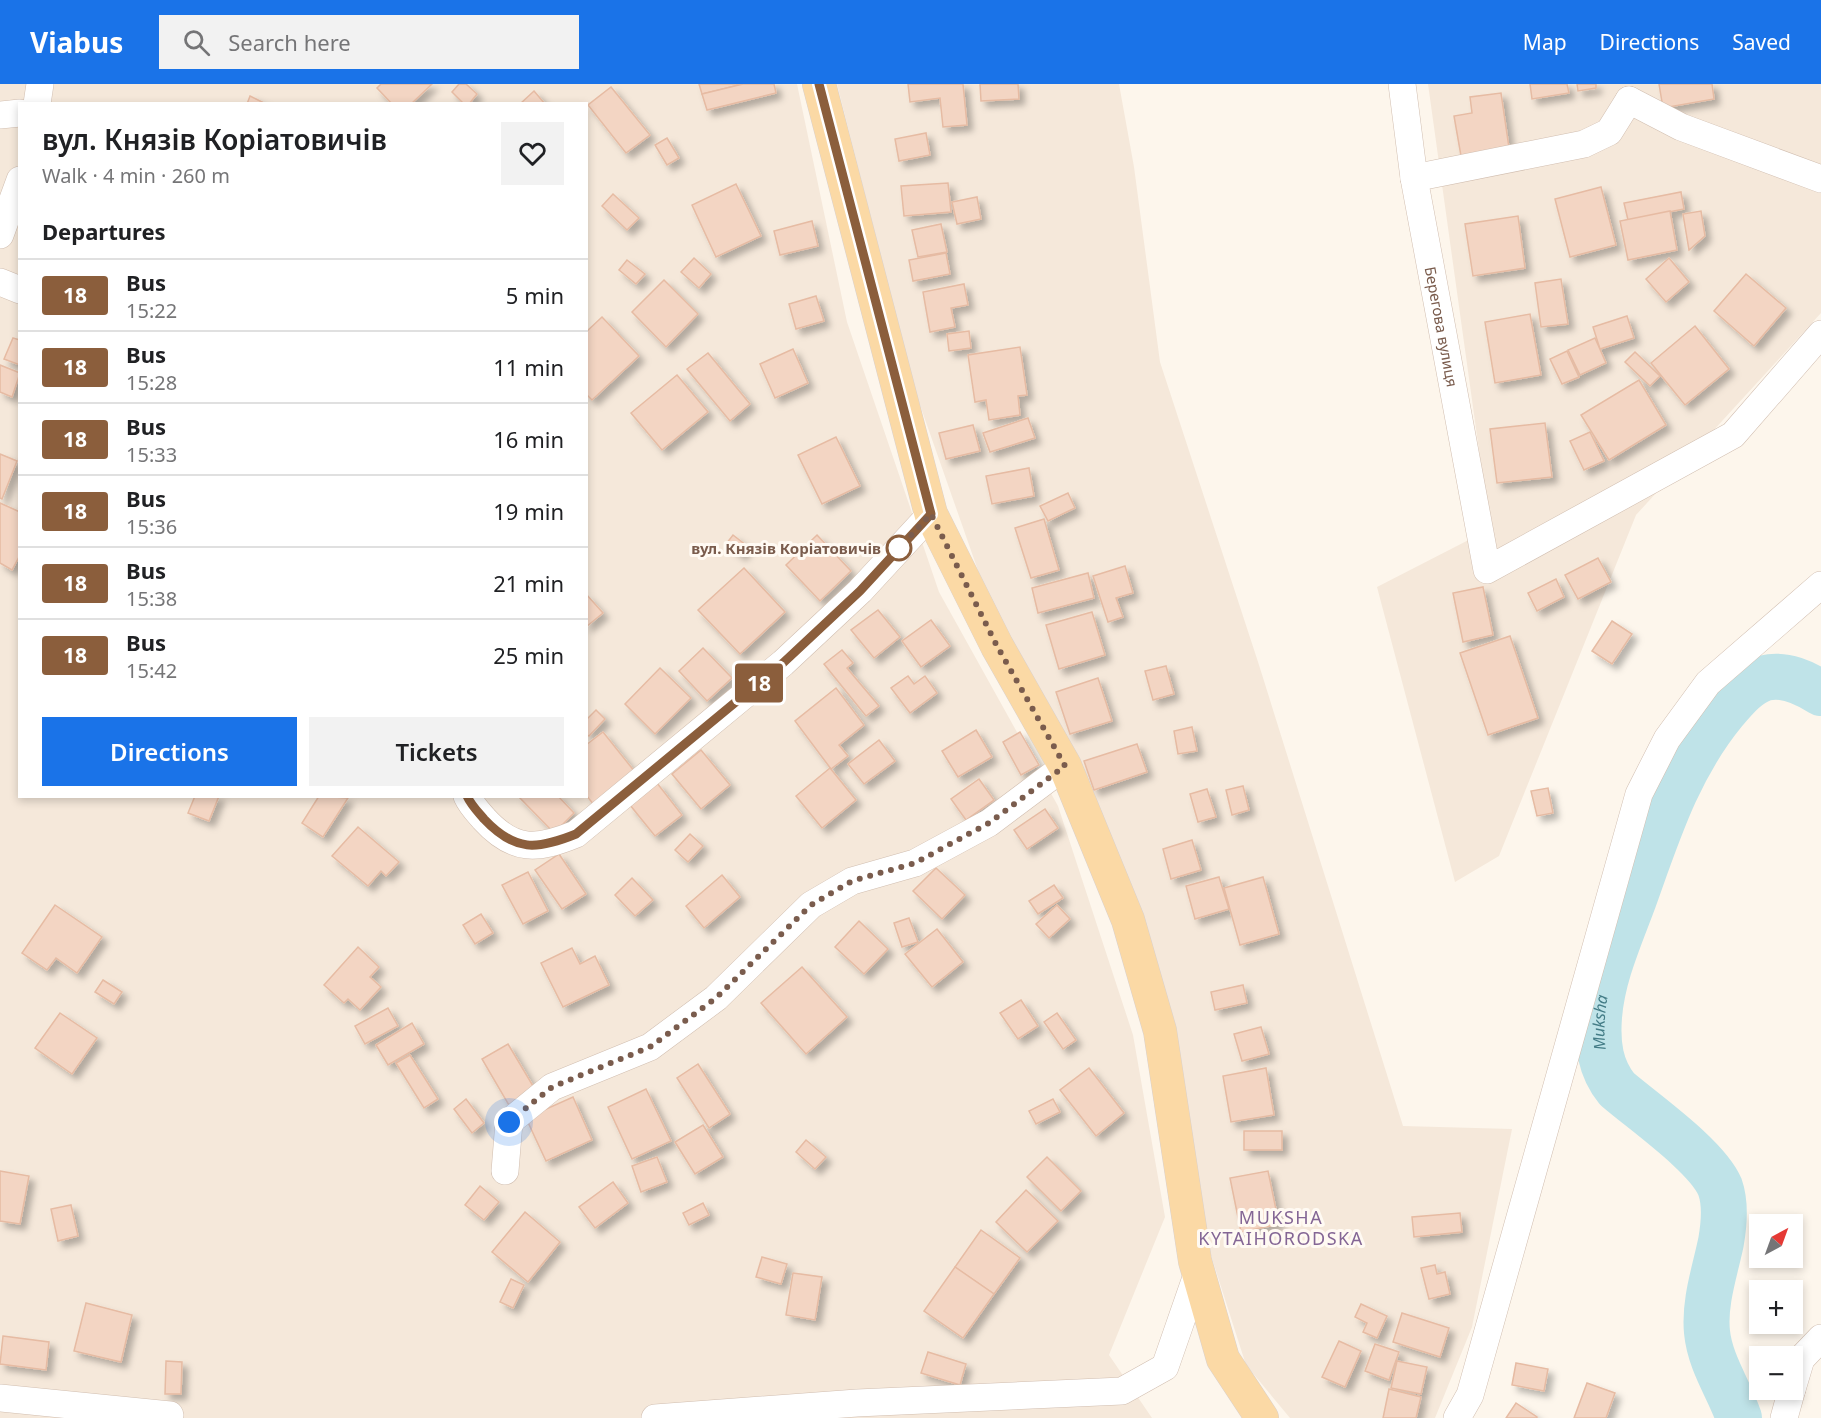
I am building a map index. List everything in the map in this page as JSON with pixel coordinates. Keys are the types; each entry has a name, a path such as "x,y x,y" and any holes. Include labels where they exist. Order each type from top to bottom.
{"main road":[{"path":"819,84 931,514 997,646 1065,766 1128,920 1160,1031 1198,1272 1223,1359 1262,1418"}],"street":[{"path":"37,102 40,84"},
{"name":"Берегова вулиця","path":"1402,84 1414,178 1487,570 1733,435 1821,334"},
{"path":"1414,178 1584,144 1609,132 1628,92 1681,128 1821,179"},
{"path":"0,115 18,113"},
{"path":"0,236 18,186"},
{"path":"0,282 18,289"},
{"path":"468,798 493,828 518,845 548,846 576,834 783,663 860,591 931,514"},
{"path":"1457,1418 1470,1395 1518,1233 1639,795 1667,739 1708,683 1821,585"},
{"path":"505,1171 509,1122 552,1087 650,1047 716,998 811,905 852,881 915,863 989,823 1065,766"},
{"path":"655,1418 857,1402 1122,1391 1165,1367 1198,1272"},
{"path":"1803,1357 1821,1338"},
{"path":"0,1398 170,1415"},
{"path":"1784,1418 1789,1400"}],"shaded area":[{"path":"0,84 797,84 847,322 939,592 1058,806 1133,1035 1165,1217 1109,1355 1152,1418 0,1418"},
{"path":"837,84 1119,84 1134,167 1160,362 1259,665 1403,1126 1512,1129 1472,1327 1435,1418 1290,1418 1246,1365 1208,1246 1174,1028 994,616 914,388"},
{"path":"1428,84 1821,84 1821,313 1636,515 1499,856 1455,882 1377,587 1490,529"}],"building":[{"path":"381,84 432,84 413,102 390,102 377,88"},
{"path":"459,84 466,84 477,94 471,102 462,102 452,92"},
{"path":"699,84 743,84 702,94"},
{"path":"743,84 774,84 776,93 707,110 702,94"},
{"path":"908,84 963,84 967,125 943,127 940,98 910,102"},
{"path":"980,84 1018,84 1019,99 981,101"},
{"path":"1530,84 1567,84 1569,93 1532,99"},
{"path":"1577,84 1596,84 1596,88 1578,91"},
{"path":"1659,84 1712,84 1714,99 1663,108"},
{"path":"611,87 650,135 626,153 588,105"},
{"path":"534,91 543,102 522,102"},
{"path":"1501,93 1509,148 1461,156 1454,116 1472,113 1470,97"},
{"path":"250,96 262,102 248,102"},
{"path":"926,133 930,155 899,161 895,139"},
{"path":"667,138 679,158 667,165 655,145"},
{"path":"948,183 951,212 904,216 901,186"},
{"path":"736,184 761,236 716,257 692,205"},
{"path":"1601,187 1616,245 1570,257 1555,199"},
{"path":"1681,192 1684,209 1628,220 1624,203"},
{"path":"613,194 639,218 627,230 602,206"},
{"path":"977,197 981,219 957,224 952,202"},
{"path":"1670,211 1677,250 1628,260 1620,221"},
{"path":"1701,211 1705,236 1689,250 1683,214"},
{"path":"1518,216 1525,268 1473,276 1465,224"},
{"path":"812,221 818,246 780,255 774,231"},
{"path":"941,224 947,252 918,257 912,230"},
{"path":"946,253 950,274 913,281 909,260"},
{"path":"694,258 711,274 699,288 681,272"},
{"path":"1669,258 1689,282 1666,302 1646,279"},
{"path":"627,260 645,274 636,284 619,270"},
{"path":"1746,274 1786,308 1754,346 1714,311"},
{"path":"1561,279 1568,324 1541,327 1535,283"},
{"path":"664,280 698,314 666,347 632,312"},
{"path":"964,284 968,305 951,308 955,327 930,332 923,292"},
{"path":"816,296 824,321 796,329 789,304"},
{"path":"1530,314 1541,375 1495,383 1485,322"},
{"path":"1627,316 1634,338 1600,349 1593,327"},
{"path":"602,317 639,356 592,400 588,396 588,330"},
{"path":"1695,326 1729,369 1685,405 1651,363"},
{"path":"969,331 971,348 949,351 947,334"},
{"path":"13,338 18,339 18,364 4,359"},
{"path":"1595,338 1606,363 1580,375 1568,350"},
{"path":"1020,347 1027,395 1018,396 1020,415 989,420 986,400 975,402 968,355"},
{"path":"793,349 808,383 775,398 760,364"},
{"path":"1567,351 1579,377 1562,384 1550,359"},
{"path":"1635,352 1660,376 1650,386 1625,362"},
{"path":"708,353 750,404 730,421 687,369"},
{"path":"0,365 18,372 18,379 12,397 0,392"},
{"path":"677,375 708,412 662,450 631,413"},
{"path":"1639,380 1666,425 1609,460 1581,415"},
{"path":"1028,418 1035,438 990,452 983,433"},
{"path":"1545,423 1552,477 1497,483 1490,429"},
{"path":"973,425 980,451 946,459 939,433"},
{"path":"1590,432 1604,461 1584,470 1570,441"},
{"path":"836,437 860,486 822,504 798,455"},
{"path":"0,454 17,461 2,499 0,498"},
{"path":"1029,468 1034,496 992,504 986,476"},
{"path":"1068,493 1075,508 1048,521 1040,506"},
{"path":"0,503 18,511 18,559 12,570 0,563"},
{"path":"1044,519 1059,570 1031,578 1015,528"},
{"path":"733,535 747,546 741,555 726,544"},
{"path":"817,535 851,571 820,601 786,565"},
{"path":"1598,558 1611,582 1578,599 1565,575"},
{"path":"1125,566 1133,593 1116,598 1123,617 1108,622 1093,576"},
{"path":"744,568 785,612 740,654 698,610"},
{"path":"1088,573 1094,598 1038,613 1032,588"},
{"path":"1556,579 1564,597 1537,611 1528,593"},
{"path":"1483,587 1493,635 1463,642 1453,593"},
{"path":"588,596 603,613 588,625"},
{"path":"878,610 900,637 874,658 851,630"},
{"path":"1092,612 1105,655 1059,669 1046,625"},
{"path":"931,620 950,646 921,667 902,641"},
{"path":"1612,621 1632,634 1612,664 1592,651"},
{"path":"1510,636 1538,718 1488,735 1460,653"},
{"path":"703,648 732,678 707,701 679,671"},
{"path":"842,650 853,663 847,668 879,706 866,716 824,664"},
{"path":"1166,666 1174,694 1153,700 1145,671"},
{"path":"660,668 691,698 655,734 625,704"},
{"path":"908,676 914,684 925,676 937,693 910,713 891,688"},
{"path":"1098,678 1112,721 1070,734 1056,692"},
{"path":"836,688 864,725 839,745 848,756 831,769 795,721"},
{"path":"596,710 605,719 589,736 588,735 588,718"},
{"path":"1192,727 1197,751 1178,754 1174,731"},
{"path":"976,730 992,757 958,777 942,751"},
{"path":"603,732 635,772 594,805 588,798 588,743"},
{"path":"1020,732 1039,765 1021,775 1003,742"},
{"path":"879,740 895,761 864,784 848,764"},
{"path":"1137,744 1147,772 1094,790 1084,761"},
{"path":"701,750 730,785 701,809 672,774"},
{"path":"830,768 856,800 822,828 796,796"},
{"path":"979,779 994,800 966,820 951,799"},
{"path":"657,783 682,815 655,836 630,805"},
{"path":"1243,786 1249,810 1232,815 1226,790"},
{"path":"1548,788 1553,813 1537,816 1531,791"},
{"path":"1207,789 1216,817 1198,822 1190,794"},
{"path":"194,798 218,798 209,821 188,813"},
{"path":"318,798 348,798 323,837 302,823"},
{"path":"520,798 560,798 574,813 554,833"},
{"path":"1045,809 1058,828 1027,849 1014,830"},
{"path":"358,827 399,862 386,876 381,871 368,886 332,856"},
{"path":"690,834 703,846 688,862 675,850"},
{"path":"1192,840 1201,870 1171,879 1163,849"},
{"path":"559,854 586,894 562,909 535,870"},
{"path":"936,868 965,895 942,919 913,891"},
{"path":"528,872 548,911 523,924 502,885"},
{"path":"722,875 740,897 704,928 686,906"},
{"path":"1219,877 1229,909 1195,919 1186,886"},
{"path":"1263,877 1279,934 1240,945 1224,888"},
{"path":"632,878 653,900 635,916 615,895"},
{"path":"1054,885 1063,898 1038,914 1029,901"},
{"path":"55,905 102,937 77,973 56,958 47,970 22,953"},
{"path":"1057,905 1070,919 1049,938 1036,924"},
{"path":"481,914 493,933 475,944 463,925"},
{"path":"909,918 918,942 902,947 894,923"},
{"path":"859,921 888,949 864,974 835,947"},
{"path":"937,929 963,962 932,987 905,954"},
{"path":"358,947 379,967 370,977 381,987 360,1010 348,999 344,1003 324,985"},
{"path":"572,948 580,964 595,956 609,985 563,1007 541,963"},
{"path":"802,967 847,1017 806,1054 761,1003"},
{"path":"103,980 122,992 114,1004 95,992"},
{"path":"1243,985 1247,1003 1215,1010 1211,992"},
{"path":"1021,1000 1038,1026 1018,1039 1000,1013"},
{"path":"388,1008 398,1026 365,1044 355,1026"},
{"path":"60,1013 97,1038 72,1074 35,1048"},
{"path":"1057,1013 1076,1040 1063,1049 1044,1022"},
{"path":"412,1023 424,1044 388,1065 376,1045"},
{"path":"1261,1027 1269,1054 1242,1061 1234,1034"},
{"path":"508,1044 536,1091 510,1107 482,1059"},
{"path":"410,1055 438,1099 424,1108 396,1063"},
{"path":"698,1064 730,1114 709,1128 677,1078"},
{"path":"1089,1068 1124,1113 1096,1136 1060,1090"},
{"path":"1266,1068 1274,1115 1231,1122 1223,1076"},
{"path":"646,1089 671,1141 632,1159 608,1107"},
{"path":"573,1097 592,1140 546,1161 526,1118"},
{"path":"466,1099 484,1123 472,1133 454,1109"},
{"path":"1053,1099 1060,1112 1036,1124 1029,1111"},
{"path":"703,1125 723,1157 695,1174 675,1142"},
{"path":"1244,1131 1282,1131 1282,1150 1244,1150"},
{"path":"806,1140 826,1157 815,1169 796,1152"},
{"path":"657,1157 667,1182 641,1192 632,1166"},
{"path":"1047,1157 1081,1191 1061,1211 1027,1177"},
{"path":"0,1171 29,1176 20,1224 0,1221"},
{"path":"1268,1171 1279,1224 1241,1232 1230,1178"},
{"path":"613,1182 628,1203 595,1228 579,1207"},
{"path":"480,1186 499,1202 484,1220 465,1205"},
{"path":"1026,1190 1058,1221 1027,1252 996,1222"},
{"path":"703,1203 709,1215 689,1225 683,1213"},
{"path":"71,1205 78,1236 58,1241 51,1209"},
{"path":"525,1212 560,1242 528,1282 492,1252"},
{"path":"1460,1213 1462,1232 1414,1237 1412,1217"},
{"path":"981,1230 1020,1258 994,1294 955,1267"},
{"path":"762,1257 787,1264 781,1284 756,1277"},
{"path":"1435,1265 1437,1274 1445,1272 1450,1294 1429,1299 1421,1268"},
{"path":"955,1267 994,1294 963,1338 924,1311"},
{"path":"793,1273 822,1277 815,1320 786,1315"},
{"path":"511,1279 524,1285 513,1308 500,1302"},
{"path":"86,1303 132,1315 121,1362 74,1351"},
{"path":"1361,1304 1387,1316 1377,1338 1363,1332 1367,1323 1355,1317"},
{"path":"1402,1313 1449,1328 1440,1357 1393,1342"},
{"path":"3,1336 49,1342 46,1370 0,1364"},
{"path":"1339,1341 1361,1351 1345,1387 1322,1377"},
{"path":"1375,1344 1399,1352 1389,1380 1365,1371"},
{"path":"928,1352 966,1364 960,1385 921,1373"},
{"path":"166,1361 182,1362 181,1394 165,1394"},
{"path":"1397,1361 1427,1367 1421,1394 1391,1388"},
{"path":"1516,1363 1548,1369 1544,1391 1512,1385"},
{"path":"1587,1383 1615,1393 1606,1418 1574,1418"},
{"path":"1389,1389 1421,1397 1416,1418 1383,1418"},
{"path":"1516,1403 1537,1417 1537,1418 1506,1418"}],"waterway":[{"name":"Muksha","path":"1739,1418 1712,1354 1706,1321 1724,1222 1720,1187 1713,1175 1689,1149 1617,1089 1611,1081 1601,1055 1599,1017 1612,957 1661,825 1682,778 1708,733 1742,692 1759,680 1772,677 1787,678 1821,693"}],"bus line":[{"name":"18","path":"468,798 493,828 518,845 548,846 576,834 607,811 783,663 860,591 931,514 819,84"}],"place":[{"name":"вул. Князів Коріатовичів","path":"899,548"}],"district":[{"name":"MUKSHA KYTAIHORODSKA","path":"1281,1227"}],"route":[{"path":"509,1122 552,1087 586,1071 650,1047 716,998 811,905 852,881 915,863 989,823 1065,766 997,646 931,514 899,548"}]}
